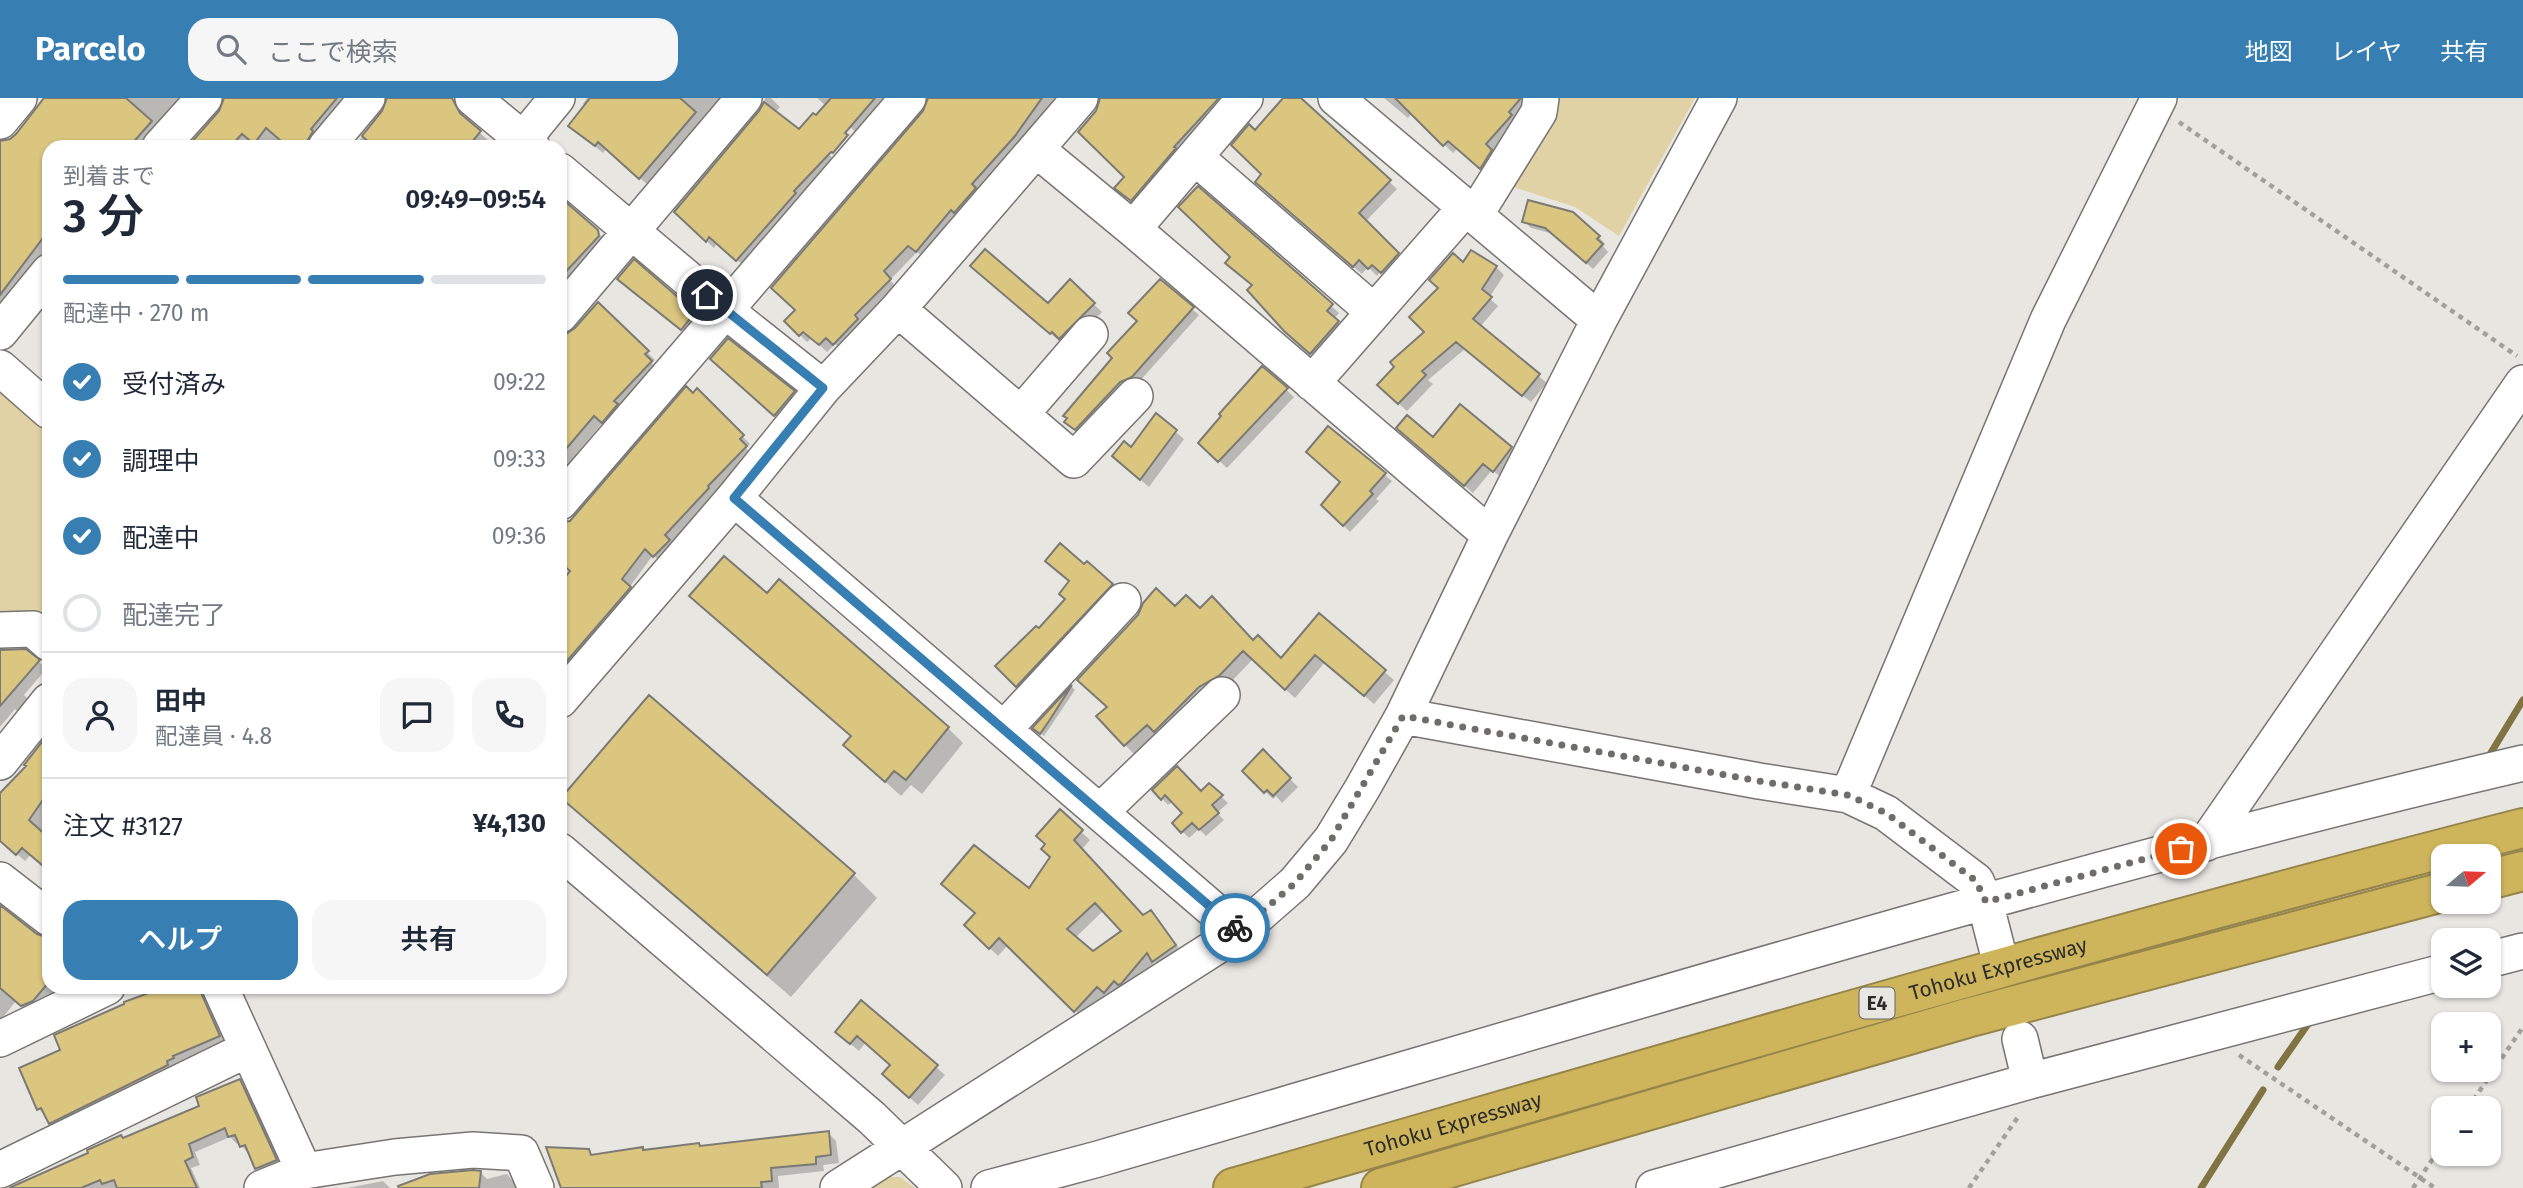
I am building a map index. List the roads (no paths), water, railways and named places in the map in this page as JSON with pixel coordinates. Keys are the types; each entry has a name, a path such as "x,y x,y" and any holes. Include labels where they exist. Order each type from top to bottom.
{"highway":[{"name":"Tohoku Expressway","path":"1233,1188 1956,980 2523,828"},
{"path":"2501,877 2523,871"},
{"name":"Tohoku Expressway","path":"1381,1188 1967,1018 2431,895"}],"street":[{"path":"0,121 19,98"},
{"path":"166,140 204,98"},
{"path":"332,140 367,98"},
{"path":"473,98 520,140"},
{"path":"527,140 557,98"},
{"path":"567,307 744,98"},
{"path":"567,494 908,98"},
{"path":"567,692 734,498 823,388 898,309 1080,98"},
{"path":"1133,229 1245,98"},
{"path":"1336,98 1599,320"},
{"path":"1312,383 1374,312 1470,211 1539,112 1541,98"},
{"path":"838,1188 1239,932 1295,883 1331,840 1403,716 1599,320 1719,98"},
{"path":"1848,795 2048,320 2157,102"},
{"path":"1036,149 1490,536"},
{"path":"1195,157 1374,312"},
{"path":"567,177 726,311 823,388"},
{"path":"0,332 42,281"},
{"path":"898,309 1074,460 1135,396"},
{"path":"1021,414 1090,334"},
{"path":"0,368 42,405"},
{"path":"2206,843 2523,383"},
{"path":"734,498 1239,932"},
{"path":"1004,729 1124,601"},
{"path":"0,629 33,629 42,637"},
{"path":"1100,812 1222,695"},
{"path":"0,762 42,710"},
{"path":"1403,716 1848,795 1886,813 1976,881 1986,902 1997,950"},
{"path":"989,1188 1103,1174 1986,902 2381,796 2523,763"},
{"path":"567,857 872,1118 944,1188"},
{"path":"0,880 42,906"},
{"path":"2501,957 2523,951"},
{"path":"1654,1188 2030,1081 2431,975"},
{"path":"0,1039 93,994"},
{"path":"223,994 304,1171"},
{"path":"2020,1039 2030,1081"},
{"path":"0,1170 248,1049"},
{"path":"262,1188 304,1171 395,1157 473,1150 521,1153 536,1188"}],"waterway":[{"path":"2489,756 2523,700"},
{"path":"2278,1067 2308,1024"},
{"path":"2201,1188 2263,1090"}]}
